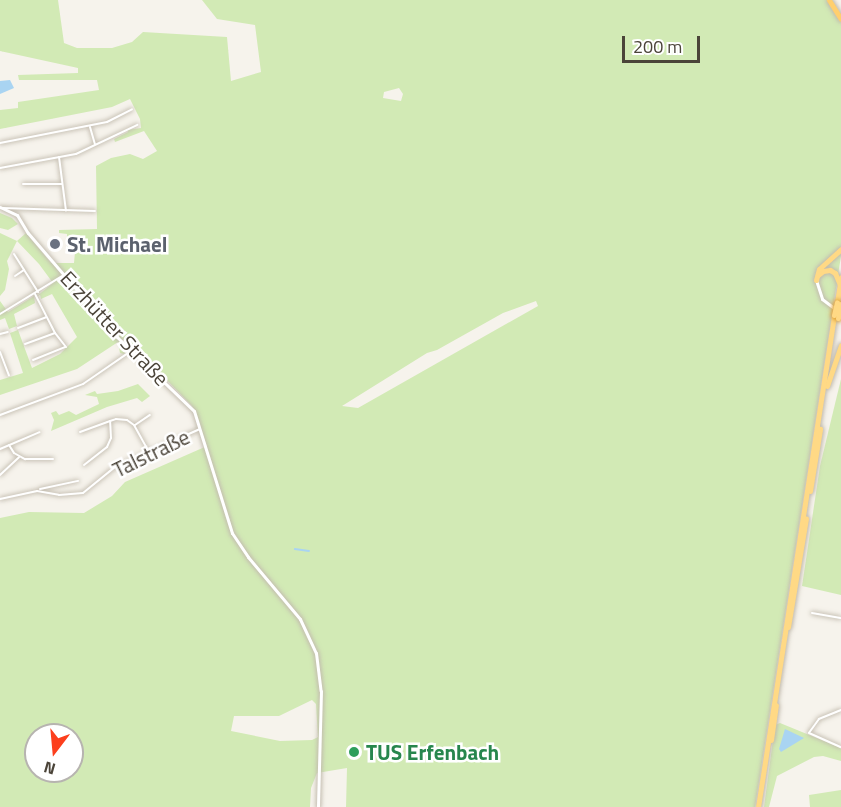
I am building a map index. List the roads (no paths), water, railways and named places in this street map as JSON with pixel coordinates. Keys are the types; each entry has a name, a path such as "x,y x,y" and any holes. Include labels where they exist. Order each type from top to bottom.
{"highway":[{"path":"830,0 841,17"},
{"path":"816,280 819,269 841,249"},
{"path":"816,280 820,273 830,270 835,273 840,285"},
{"path":"772,716 827,386 838,315 841,277"},
{"path":"760,807 772,716 838,315"},
{"path":"827,386 841,345"}],"street":[{"path":"0,142 107,122 132,109"},
{"path":"90,125 95,144"},
{"path":"0,168 76,154 137,125"},
{"path":"59,157 66,210"},
{"path":"23,184 62,184"},
{"path":"2,208 95,211"},
{"name":"Erzhütter Straße","path":"2,208 17,215 28,233 131,351 189,405 200,429 232,533 254,565 296,613 310,637 321,682 318,807"},
{"path":"14,254 36,293 46,317 66,347 33,360"},
{"path":"15,276 24,270"},
{"path":"0,314 64,275"},
{"path":"816,280 822,299 838,315"},
{"path":"18,328 46,317"},
{"path":"0,334 8,332"},
{"path":"25,344 55,333"},
{"path":"0,415 77,387 131,351"},
{"path":"0,352 9,375"},
{"path":"0,366 5,365"},
{"path":"134,425 150,415"},
{"path":"80,432 122,419 134,425 149,452"},
{"path":"84,465 110,443 110,421"},
{"name":"Talstraße","path":"37,491 59,495 83,493 115,467 200,429"},
{"path":"0,449 40,432"},
{"path":"9,445 19,457"},
{"path":"0,475 19,457 53,459"},
{"name":"Talstraße","path":"0,499 78,481"},
{"path":"812,613 841,618"},
{"path":"841,710 819,719 809,733 841,747"}],"water":[{"path":"10,80 14,88 0,94 0,81"},
{"path":"785,729 804,738 781,752 779,749"}],"waterway":[{"path":"295,549 309,551"}],"place":[{"name":"St. Michael","path":"55,244"},
{"name":"TUS Erfenbach","path":"354,752"}]}
